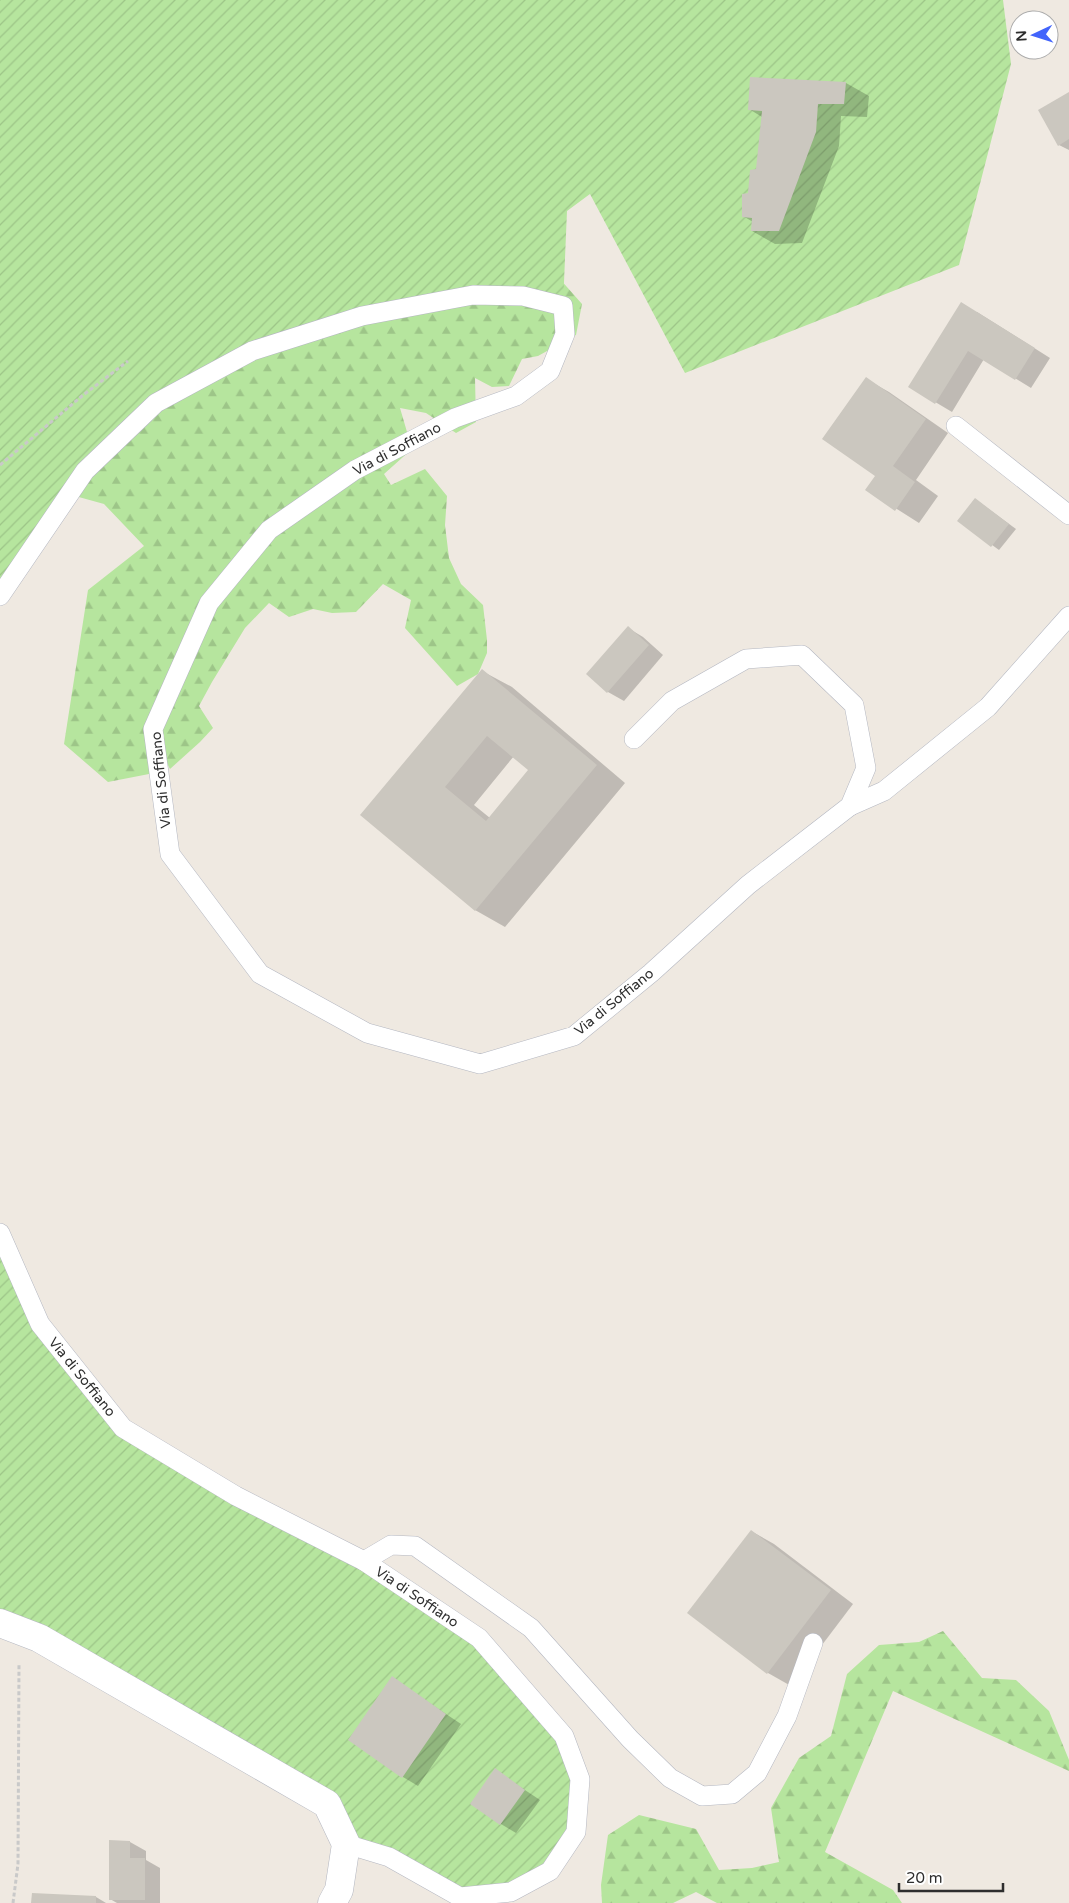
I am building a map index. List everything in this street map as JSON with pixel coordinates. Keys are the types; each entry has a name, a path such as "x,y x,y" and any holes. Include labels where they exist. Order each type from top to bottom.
{"street":[{"path":"10,1627 39,1638 327,1804 346,1844 339,1890 332,1903"}],"lane":[{"name":"Via di Soffiano","path":"0,596 85,471 156,403 252,351 362,316 473,295 523,296 563,306 565,334 550,371 516,396 454,418 355,470 269,530 209,603 153,729 170,854 260,974 368,1032 480,1064 574,1036 651,973 748,885 850,806 866,768 854,705 802,654 746,659 672,701 634,740"},
{"path":"956,426 1069,515"},
{"path":"850,806 884,791 988,707 1069,616"},
{"name":"Via di Soffiano","path":"0,1233 40,1324 124,1428 236,1496 364,1561 479,1638 564,1736 580,1779 576,1832 550,1871 511,1892 460,1898 388,1857 346,1844"},
{"path":"364,1561 390,1545 415,1546 531,1628 630,1739 670,1778 702,1796 732,1794 756,1773 787,1716 813,1643"}],"path":[{"path":"0,465 82,396 128,361"},
{"path":"10,1627 18,1864 13,1903"}],"green space":[{"path":"0,0 559,278 582,304 576,335 538,356 522,359 509,386 492,387 475,378 476,422 456,433 426,413 400,408 412,449 384,474 391,485 425,469 447,496 445,525 449,558 461,584 483,605 487,653 478,674 457,686 405,628 411,600 383,584 356,612 332,613 313,609 289,617 269,603 245,628 199,706 213,728 170,769 159,748 149,774 108,782 64,744 88,590 144,546 104,504 28,483"},
{"path":"0,0 1003,0 1011,64 959,265 685,373 590,194 567,211 563,306 473,295 252,351 156,403 85,471 0,596"},
{"path":"0,1233 40,1324 123,1428 479,1638 564,1736 580,1779 576,1832 550,1871 460,1897 346,1844 327,1804 0,1623"},
{"path":"943,1631 982,1678 1016,1680 1049,1711 1069,1760 1069,1771 893,1691 825,1852 893,1890 902,1903 717,1903 696,1892 673,1903 602,1903 601,1885 608,1835 639,1815 696,1829 719,1870 752,1868 779,1862 771,1808 799,1758 831,1736 847,1674 879,1645 919,1642"}],"building":[{"path":"750,77 846,82 844,104 818,104 816,132 779,231 751,231 752,218 742,217 742,194 748,193 750,170 756,169 762,111 748,110"},
{"path":"1069,92 1069,139 1058,146 1038,110"},
{"path":"961,302 1035,348 1015,380 968,351 935,404 908,387"},
{"path":"866,377 926,419 893,466 915,482 895,511 865,490 875,476 822,439"},
{"path":"975,498 1009,524 991,547 957,521"},
{"path":"628,626 649,645 607,693 586,674"},
{"path":"482,669 597,765 475,911 360,815","holes":["487,736 528,770 486,821 445,787"]},
{"path":"751,1530 831,1590 767,1674 687,1613"},
{"path":"392,1676 446,1714 402,1778 348,1740"},
{"path":"495,1768 525,1790 500,1825 470,1804"},
{"path":"109,1840 130,1841 130,1858 145,1858 145,1900 109,1900"},
{"path":"32,1893 96,1896 96,1903 31,1903"}]}
